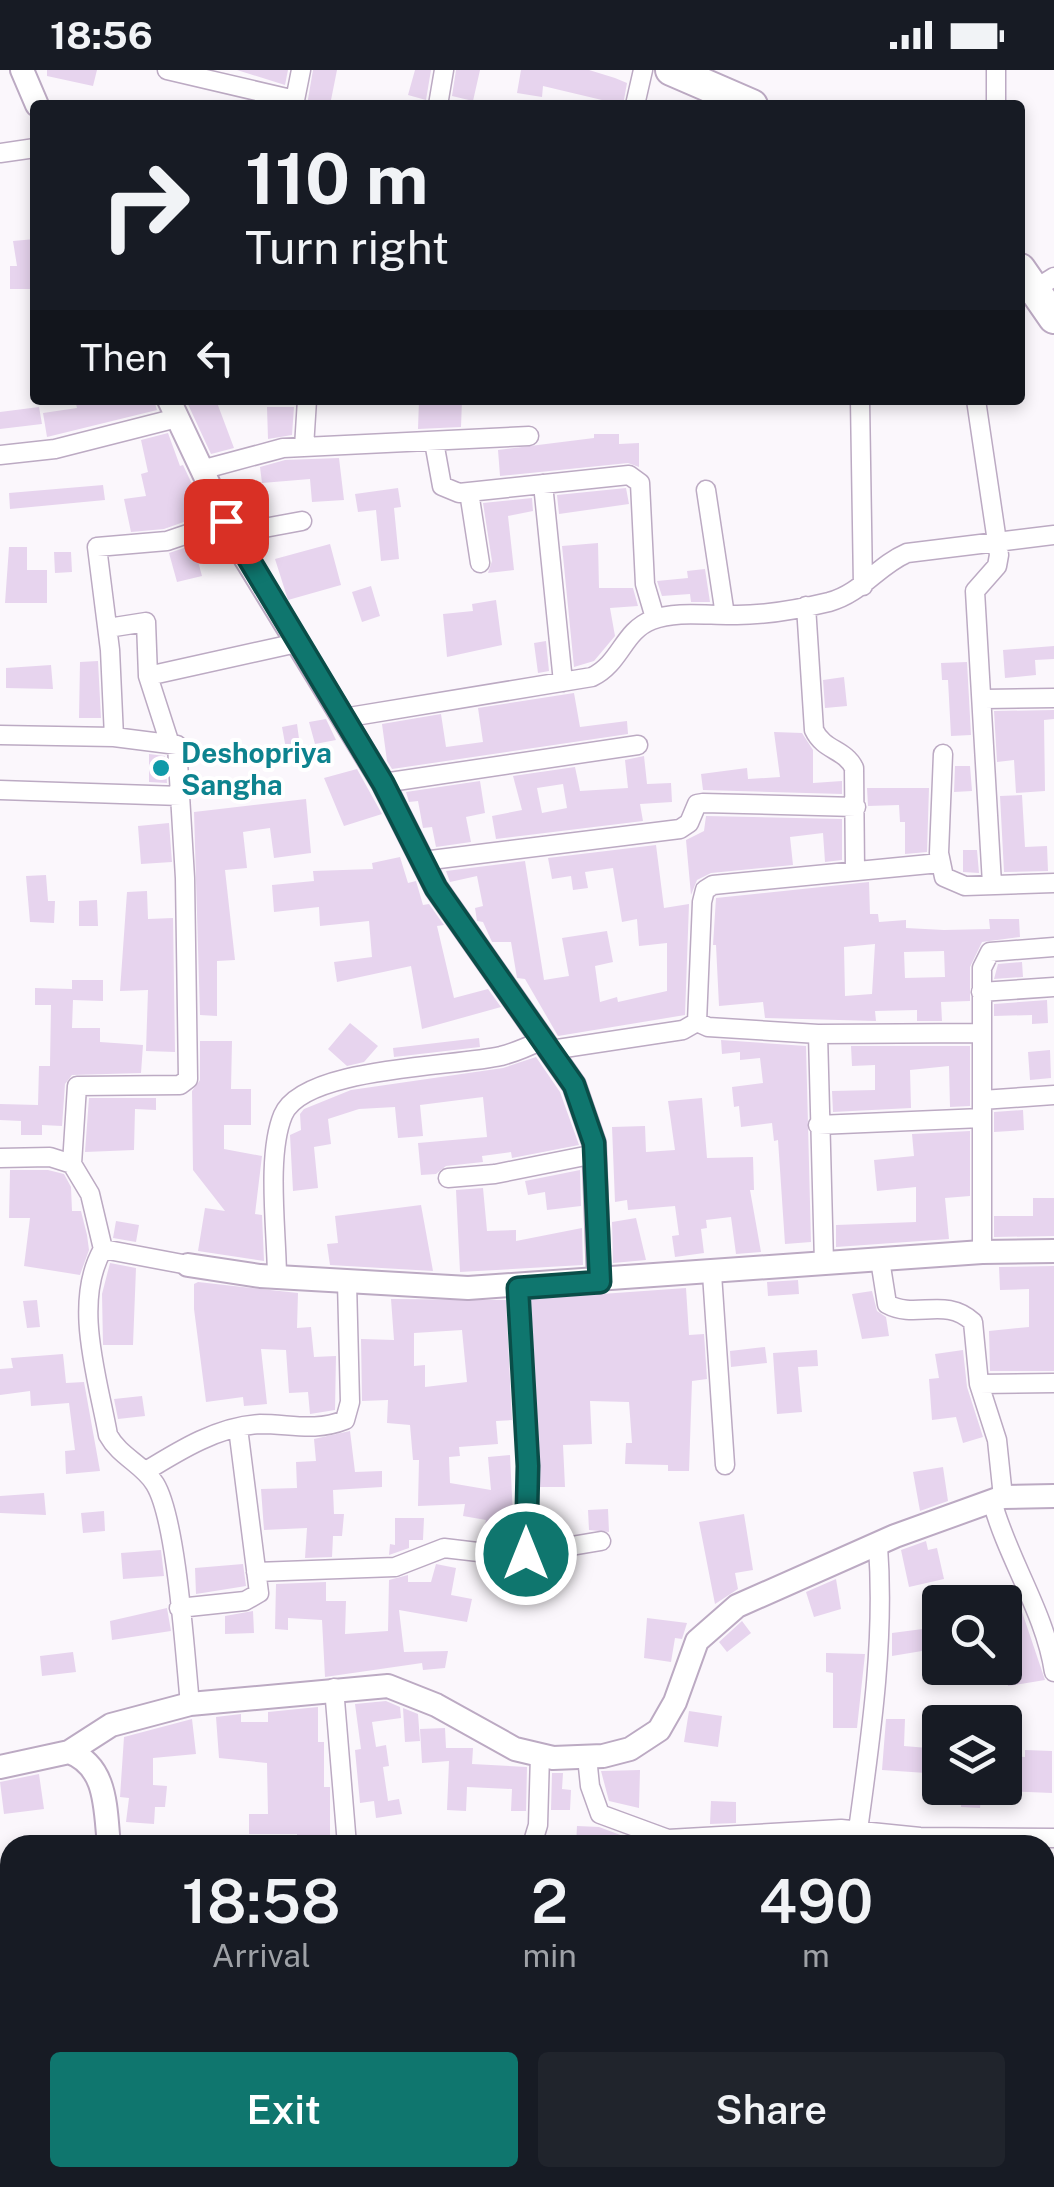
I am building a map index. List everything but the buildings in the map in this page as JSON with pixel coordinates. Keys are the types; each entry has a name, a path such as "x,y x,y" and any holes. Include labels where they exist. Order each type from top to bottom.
{"main road":[{"path":"684,72 720,98"},
{"path":"1036,278 1054,318"}],"street":[{"path":"22,70 35,100"},
{"path":"166,70 283,100"},
{"path":"296,100 301,70"},
{"path":"439,100 444,70"},
{"path":"636,100 643,70"},
{"path":"996,70 996,100"},
{"path":"0,153 30,149"},
{"path":"304,447 307,405"},
{"path":"860,405 863,586"},
{"path":"977,405 999,541 997,566 976,591 992,884"},
{"path":"0,455 54,448 173,409 229,528 383,783 447,904 548,1044 589,1120 595,1154 600,1282"},
{"path":"200,470 257,452 304,447 530,436"},
{"path":"434,442 442,486 469,492 629,475 640,483 645,584 656,618"},
{"path":"543,484 563,682"},
{"path":"706,490 726,615"},
{"path":"469,492 480,564"},
{"path":"114,738 108,628 97,547 302,522"},
{"path":"342,718 563,682 607,670 634,630 656,618 806,606 848,596 889,561 907,553 1054,535"},
{"path":"806,606 811,718 820,742 849,758 856,807 855,871"},
{"path":"108,628 146,622 148,676 168,741"},
{"path":"148,676 297,643"},
{"path":"984,699 1054,698"},
{"path":"0,735 168,741 177,745 188,1079 180,1085 77,1086 78,1134 72,1164"},
{"path":"383,783 638,745"},
{"path":"943,754 940,863 950,882 1054,883"},
{"path":"0,790 181,796"},
{"path":"423,862 680,829 689,823 696,804 703,803 856,807"},
{"path":"697,1022 706,890 724,884 940,863"},
{"path":"982,1252 982,968 990,952 1054,946"},
{"path":"981,992 1054,987"},
{"path":"277,1278 279,1128 290,1102 333,1082 505,1055 548,1044 666,1033 697,1022 728,1029 818,1034 981,1033"},
{"path":"818,1034 824,1263"},
{"path":"818,1124 982,1109 1054,1096"},
{"path":"448,1178 495,1174 595,1154"},
{"path":"0,1158 50,1157 72,1164 90,1194 103,1249 91,1277 89,1303 108,1435 117,1450 146,1470 162,1503 190,1704"},
{"path":"103,1249 277,1278 518,1288 982,1252 1054,1251"},
{"path":"880,1260 887,1304 896,1309 948,1307 973,1322 978,1384 997,1440 1003,1539 1051,1651 1054,1672"},
{"path":"712,1274 725,1465"},
{"path":"146,1470 195,1443 238,1428 312,1428 345,1420 350,1402 347,1282"},
{"path":"518,1288 528,1466 526,1554"},
{"path":"978,1384 1054,1383"},
{"path":"179,1608 255,1598 259,1592 238,1428"},
{"path":"0,1766 69,1752 111,1725 190,1704 388,1686 408,1692 491,1739 540,1755 588,1757 630,1749 659,1730 675,1702 698,1641 713,1623 737,1606 998,1499 1054,1496"},
{"path":"256,1572 395,1566 444,1548 496,1556 601,1541"},
{"path":"858,1830 876,1695 880,1624 878,1546"},
{"path":"334,1688 345,1835"},
{"path":"69,1752 83,1757 100,1778 108,1835"},
{"path":"535,1835 540,1755"},
{"path":"588,1757 592,1796 600,1814 660,1835"},
{"path":"782,1835 858,1830 902,1835"}],"place":[{"name":"Deshopriya Sangha","path":"161,768"}],"route":[{"path":"226,521 383,783 436,888 526,1011 574,1085 589,1120 596,1168 600,1282 518,1288 528,1466 526,1554"}]}
